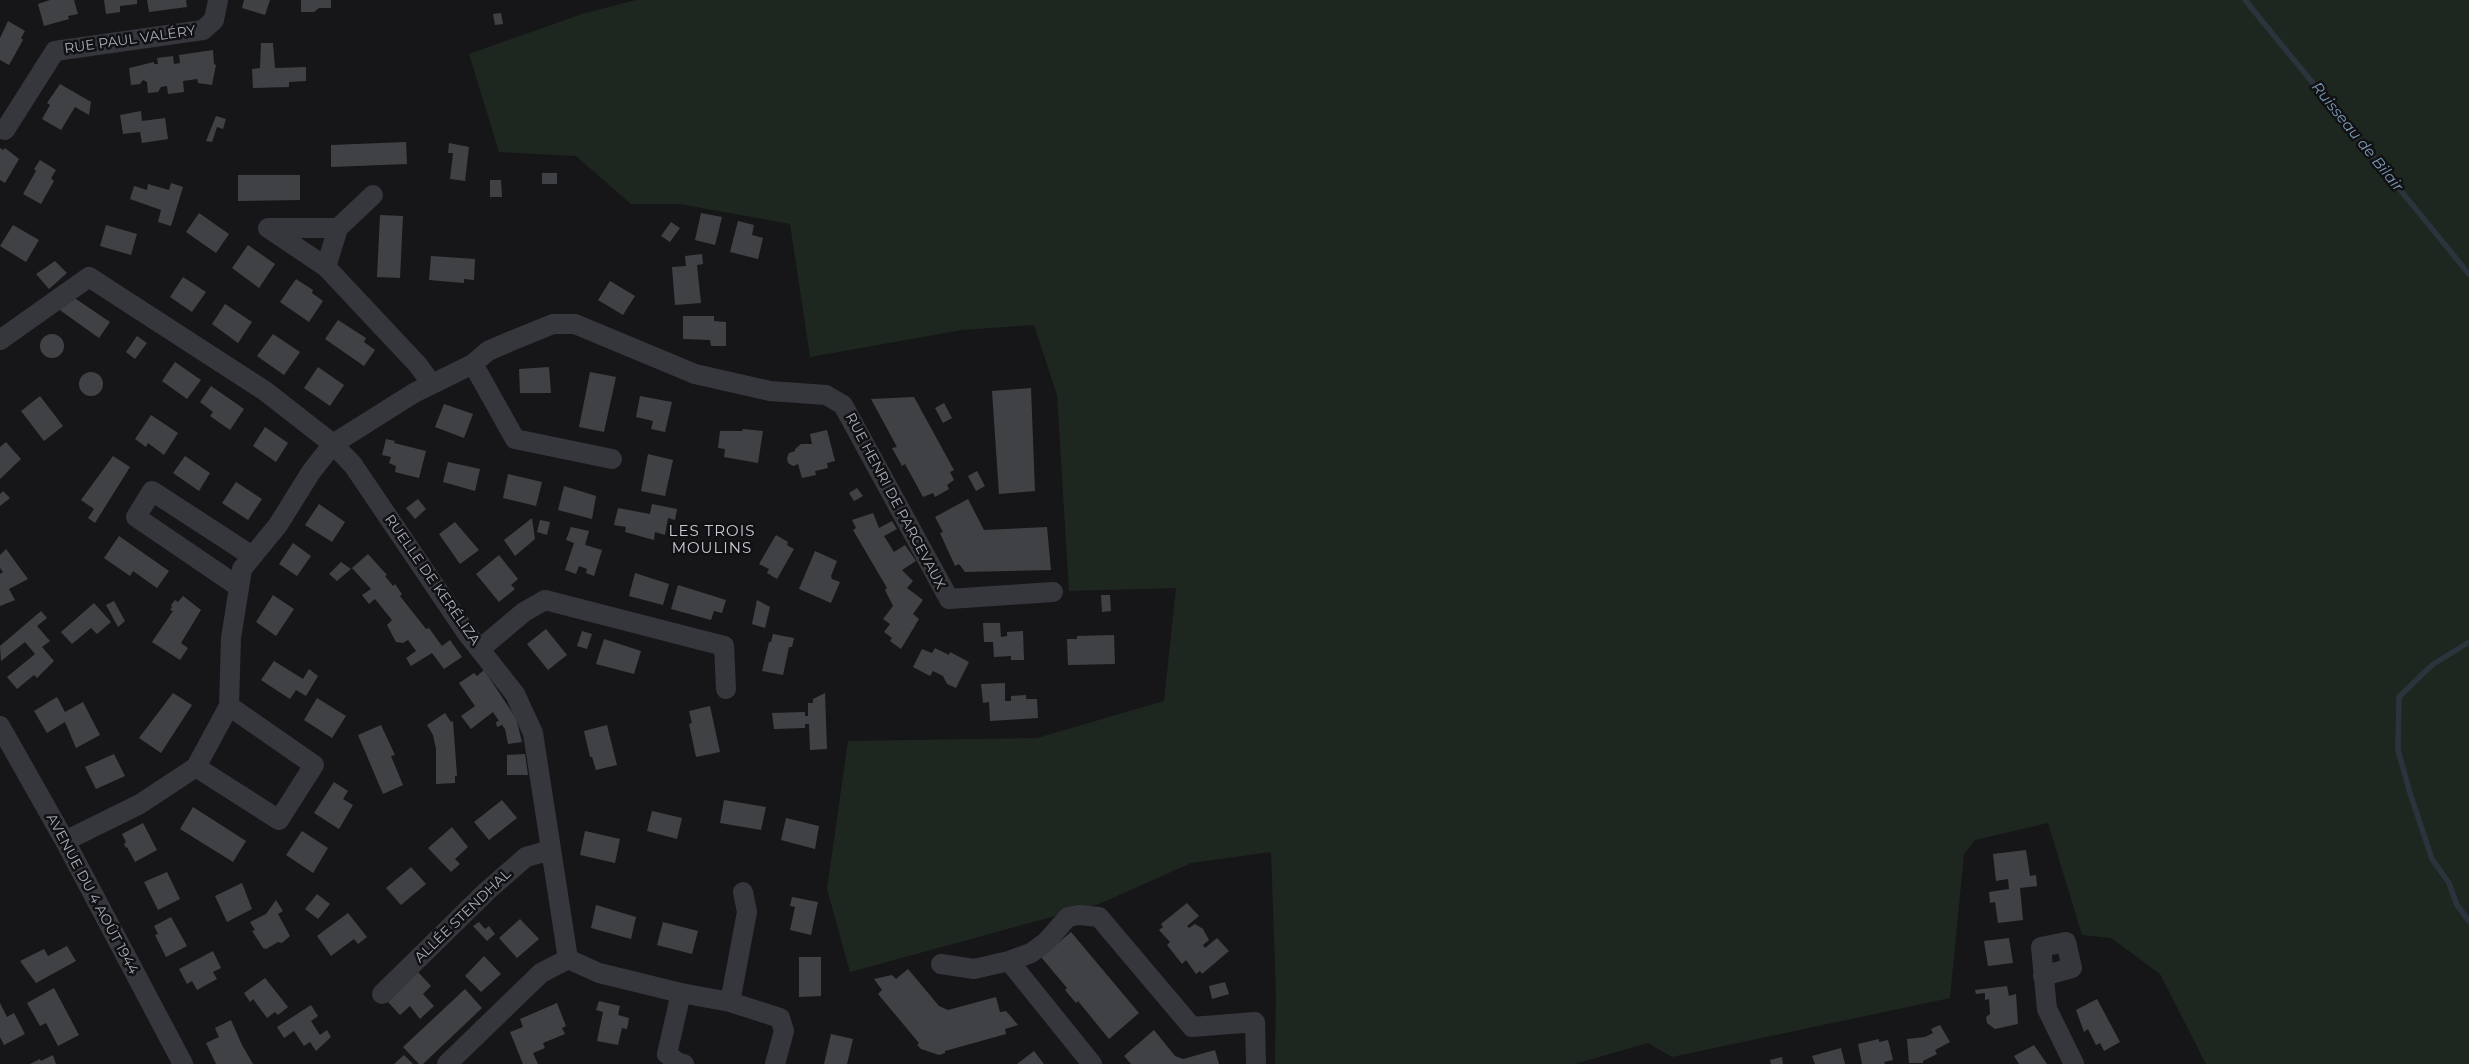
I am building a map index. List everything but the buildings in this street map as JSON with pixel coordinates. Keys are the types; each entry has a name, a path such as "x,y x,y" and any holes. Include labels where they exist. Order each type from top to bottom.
{"street":[{"name":"RUE PAUL VALÉRY","path":"5,130 55,52 203,30 214,20 218,0"},
{"path":"326,267 338,228 373,195"},
{"path":"338,228 268,228 326,267 418,365 431,384"},
{"name":"RUELLE DE KERÉLIZA","path":"0,340 89,277 265,391 333,444 353,465 480,649 515,694 533,733 568,959"},
{"name":"RUE HENRI DE PARCEVAUX","path":"333,444 431,384 473,364 488,352 553,324 575,324 695,374 770,391 826,395 843,405 948,599 1054,592"},
{"path":"473,364 515,440 612,459"},
{"path":"65,841 140,804 196,767 229,706 231,638 242,569 278,525 311,472 333,444"},
{"path":"239,587 136,516 152,491 252,556"},
{"path":"480,649 524,612 545,600 724,646 726,689"},
{"path":"196,767 279,820 314,765 229,706"},
{"name":"AVENUE DU 4 AOÛT 1944","path":"3,737 65,841 182,1064"},
{"name":"ALLÉE STENDHAL","path":"382,994 526,857 552,850"},
{"path":"730,1002 747,912 743,892"},
{"path":"941,964 974,969 1008,961 1032,953 1046,942 1068,917 1079,915 1099,917 1192,1027 1255,1022 1256,1064"},
{"path":"447,1064 541,973 568,959 598,973 681,993 730,1002 780,1018 784,1031 775,1064"},
{"path":"1008,961 1092,1064"},
{"path":"2043,976 2047,1009 2074,1064"},
{"path":"681,993 667,1054 684,1064"}],"shaded area":[{"path":"636,0 2469,0 2469,1064 2206,1064 2160,974 2111,938 2082,935 2048,823 1975,840 1964,854 1950,998 1672,1057 1648,1043 1575,1064 1275,1064 1276,994 1271,852 1191,863 1099,904 850,972 827,889 848,741 1037,738 1164,701 1176,588 1069,591 1057,395 1034,325 962,330 810,357 790,224 680,204 631,204 576,156 499,152 469,54 582,14"}],"waterway":[{"name":"Ruisseau de Bilair","path":"2245,0 2469,274"},
{"name":"Ruisseau de Bilair","path":"2469,642 2432,665 2399,697 2398,750 2432,859 2449,883 2457,905 2469,921"}],"district":[{"name":"LES TROIS MOULINS","path":"712,540"}]}
